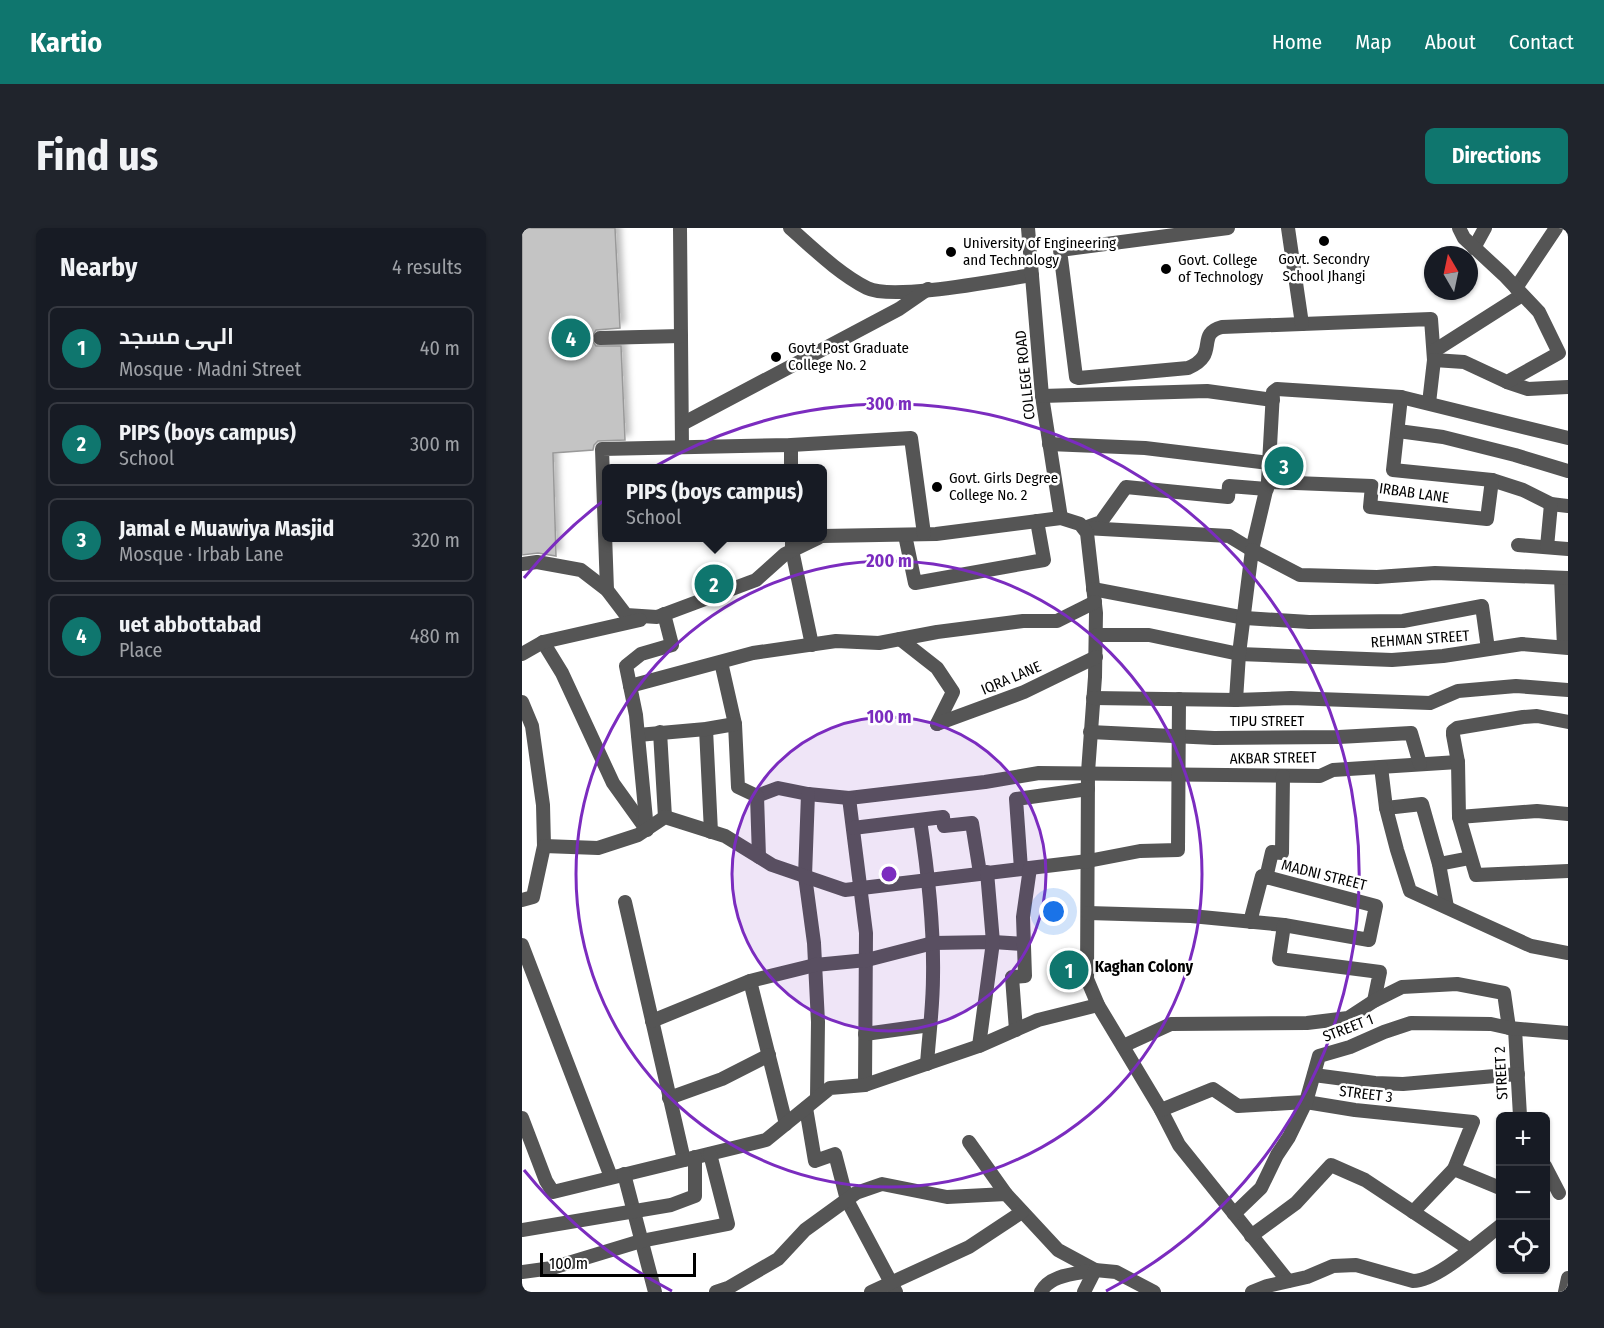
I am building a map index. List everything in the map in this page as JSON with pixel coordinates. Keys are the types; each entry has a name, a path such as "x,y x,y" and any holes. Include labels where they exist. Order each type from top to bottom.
{"street":[{"path":"680,228 682,447"},
{"path":"790,228 833,266 869,289 896,292 928,290 1032,275"},
{"name":"COLLEGE ROAD","path":"1028,228 1042,396 1061,518"},
{"path":"1228,228 1060,250 1076,377 1188,368 1198,364 1206,355 1208,336 1213,329 1222,327 1431,319 1434,356 1430,403"},
{"path":"1288,228 1302,324"},
{"path":"1459,228 1464,238 1472,246"},
{"path":"1475,246 1485,228"},
{"path":"1434,356 1519,291 1556,228"},
{"path":"1478,252 1539,312 1564,349 1507,381"},
{"path":"682,424 899,309 928,290"},
{"path":"600,338 681,336"},
{"path":"1434,356 1464,362 1528,389 1568,387"},
{"path":"1236,700 1239,654 1252,550 1268,486 1273,392 1277,389 1401,397 1568,438"},
{"path":"1042,396 1207,391 1273,400"},
{"path":"1401,397 1393,470 1492,480 1523,490 1551,504 1568,506"},
{"path":"1398,431 1443,437 1568,471"},
{"path":"603,464 603,449 791,445 911,438 924,534"},
{"path":"1049,444 1145,448 1269,463"},
{"path":"791,445 791,464"},
{"name":"IRBAB LANE","path":"1268,486 1372,486 1370,507 1487,519 1492,480"},
{"path":"1085,528 1101,522 1125,487 1228,497 1229,486 1268,486"},
{"path":"1546,547 1551,504"},
{"path":"827,537 924,534 1061,518 1085,528 1229,537 1300,575 1377,577 1435,573 1565,578 1566,648"},
{"path":"905,535 915,583 1044,560 1037,521"},
{"path":"1085,528 1091,558 1096,635 1088,772 1086,973 1089,985 1098,1005 1161,1110 1179,1145 1288,1281"},
{"path":"606,542 607,590"},
{"path":"522,654 543,642 661,615 756,580 785,554 792,544"},
{"path":"792,544 812,645"},
{"path":"1518,545 1568,549"},
{"path":"522,564 537,562 582,570 607,590 626,615 661,615"},
{"path":"630,686 753,653 836,641 879,643 1023,621 1057,621 1094,596 1245,618 1309,622 1403,621 1482,606 1488,649"},
{"path":"646,830 636,715 626,666 641,654 672,645 661,615"},
{"name":"REHMAN STREET","path":"1096,635 1149,635 1239,654 1392,660 1522,644 1566,648"},
{"name":"IQRA LANE","path":"900,639 937,668 953,692 937,724 1024,692 1096,657"},
{"path":"543,642 562,673 613,783 646,830"},
{"path":"721,662 735,724 738,787 757,796 759,857"},
{"path":"1094,698 1236,700 1291,698 1430,703 1458,691 1516,686 1568,690"},
{"path":"544,846 597,848 638,835 665,818 725,836 772,865 845,890 1088,861 1140,851 1178,850 1179,699"},
{"path":"522,702 532,726 543,805 544,846 533,897 522,900"},
{"path":"1568,722 1537,716 1523,717 1457,728 1452,735 1458,762 1459,817 1476,875 1568,872"},
{"path":"638,735 735,724"},
{"path":"706,729 711,832"},
{"path":"660,732 665,818"},
{"name":"TIPU STREET","path":"1090,732 1178,736 1339,737 1411,733 1420,764"},
{"name":"AKBAR STREET","path":"757,796 778,788 849,798 985,782 1039,773 1320,776 1333,770 1458,762"},
{"path":"1381,766 1386,807 1410,891 1531,946 1568,953"},
{"path":"1266,878 1272,852 1282,854 1283,776"},
{"path":"1016,1030 1012,977 1025,976 1023,917 1025,868 1016,799 1088,789"},
{"path":"808,794 806,876 814,943 818,1022 817,1097"},
{"path":"849,798 861,887 867,960 865,1085"},
{"path":"1386,807 1422,804 1439,864 1447,907"},
{"path":"1459,817 1537,811 1568,814"},
{"path":"853,828 943,817 944,826 972,823 984,873 993,942 979,1046"},
{"path":"920,820 929,879 933,943 927,1065"},
{"path":"1439,864 1470,858"},
{"name":"MADNI STREET","path":"1088,913 1191,916 1250,922 1284,925 1370,940 1376,906 1262,876 1250,922"},
{"path":"522,1230 671,1205 695,1196 689,1159 669,1098 625,902"},
{"path":"1123,1046 1171,1024 1307,1023 1348,1018 1374,1001 1380,972 1279,959 1284,925"},
{"path":"652,1022 750,981 778,976 815,965 867,960 933,943 1024,944"},
{"path":"522,945 617,1176 634,1211 655,1292"},
{"path":"750,981 786,1124"},
{"name":"STREET 2","path":"1374,1001 1402,987 1457,984 1504,993 1512,1028 1520,1112"},
{"path":"522,1118 528,1154 553,1192 766,1140 830,1088 865,1085 979,1046 1038,1020 1098,1005"},
{"name":"STREET 1","path":"1234,1214 1261,1188 1306,1102 1319,1056 1350,1047 1411,1023 1491,1024 1512,1028 1568,1032"},
{"path":"865,1034 930,1025"},
{"path":"669,1098 722,1079 769,1055"},
{"path":"1314,1075 1375,1083 1403,1084 1518,1074"},
{"name":"STREET 3","path":"1161,1110 1213,1089 1238,1106 1306,1102 1355,1110 1473,1122 1454,1169"},
{"path":"806,1107 815,1161 835,1154 847,1200 894,1287"},
{"path":"969,1142 1006,1194 1058,1250 1095,1270"},
{"path":"522,1272 552,1268 641,1241 728,1224 711,1154"},
{"path":"1251,1236 1296,1203 1332,1165 1365,1180 1469,1249"},
{"path":"1413,1212 1454,1169 1496,1186"},
{"path":"1550,1173 1564,1191 1550,1198"},
{"path":"716,1292 728,1288 778,1259 805,1230 856,1193 882,1184 947,1197 1006,1194"},
{"path":"871,1292 894,1287 969,1247 1022,1212"},
{"path":"1252,1292 1307,1277 1333,1266 1356,1265 1413,1287 1437,1274 1496,1229"},
{"path":"1084,1292 1095,1270"},
{"path":"1041,1292 1044,1286 1056,1278 1095,1270 1116,1272 1135,1287 1154,1292"},
{"path":"1565,1292 1568,1278"}],"building":[{"path":"522,228 615,228 620,328 596,330 591,339 596,346 621,346 625,440 598,441 593,450 553,453 556,556 538,553 522,555"},
{"path":"1278,456 1295,460 1296,474 1278,473"}],"place":[{"name":"Govt. Secondry School Jhangi","path":"1324,241"},
{"name":"University of Engineering and Technology","path":"951,252"},
{"name":"Govt. College of Technology","path":"1166,269"},
{"name":"uet abbottabad","path":"571,338"},
{"name":"Govt. Post Graduate College No. 2","path":"776,357"},
{"name":"Jamal e Muawiya Masjid","path":"1284,466"},
{"name":"Govt. Girls Degree College No. 2","path":"937,487"},
{"name":"PIPS (boys campus)","path":"714,584"},
{"name":"الہی مسجد","path":"1069,970"}],"district":[{"name":"Kaghan Colony","path":"1144,966"}]}
